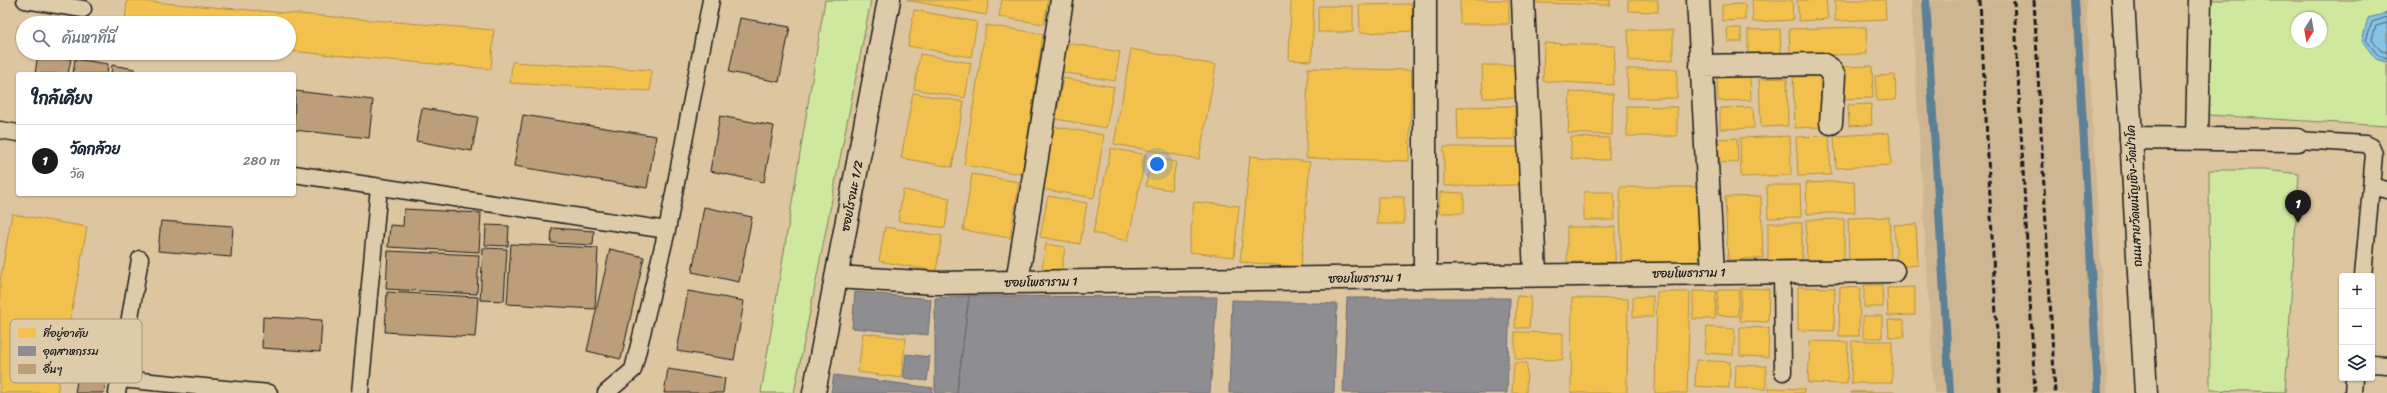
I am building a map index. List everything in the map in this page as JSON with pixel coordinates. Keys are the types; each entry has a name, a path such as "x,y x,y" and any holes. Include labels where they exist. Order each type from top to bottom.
{"street":[{"name":"ซอยโรจนะ 1/2","path":"814,393 890,0"},
{"path":"1017,282 1062,0"},
{"path":"1425,0 1425,277"},
{"path":"1523,0 1535,275"},
{"path":"1698,0 1713,273"},
{"name":"ถนนสายวัดพนัญเชิง-วัดป่าโค","path":"2123,0 2146,393"},
{"path":"2197,138 2200,0"},
{"path":"1701,66 1822,64 1829,68 1834,76 1831,123"},
{"path":"2131,138 2297,140"},
{"name":"ซอยโพธาราม 1","path":"836,277 936,283 1894,271"}],"lane":[{"path":"25,0 83,9"},
{"path":"606,393 633,370 667,230 711,0"},
{"path":"0,130 16,133"},
{"path":"2297,140 2365,144 2371,147 2374,154 2363,273"},
{"path":"296,174 667,230"},
{"path":"2371,186 2387,190"},
{"path":"360,393 379,187"},
{"path":"130,319 140,259"},
{"path":"1782,272 1783,372"},
{"path":"2375,364 2387,365"},
{"path":"2353,393 2354,381"},
{"path":"118,386 269,393"}],"shaded area":[{"path":"1911,0 2086,0 2108,393 1934,393"}],"green space":[{"path":"825,0 871,0 794,393 761,393"},
{"path":"2212,0 2387,0 2387,126 2209,115 2206,73 2206,26"},
{"path":"2209,170 2265,170 2299,174 2285,392 2210,390"}],"water":[{"path":"2387,13 2387,62 2376,59 2362,41 2368,18"}],"building: ที่อยู่อาศัย":[{"path":"127,0 494,30 491,69 296,52 296,16 126,16"},
{"path":"907,0 989,0 986,15"},
{"path":"1002,0 1048,0 1044,24 999,17"},
{"path":"1291,0 1314,0 1312,61 1289,60"},
{"path":"1460,0 1509,0 1509,24 1460,24"},
{"path":"1537,0 1610,0 1610,5 1537,3"},
{"path":"1628,0 1658,0 1658,12 1628,11"},
{"path":"1752,0 1792,0 1793,20 1753,22"},
{"path":"1797,0 1826,0 1828,19 1799,21"},
{"path":"1835,0 1885,0 1886,19 1835,21"},
{"path":"1412,4 1413,31 1360,33 1359,5"},
{"path":"1745,4 1745,20 1722,21 1722,5"},
{"path":"1318,6 1353,6 1353,32 1318,32"},
{"path":"914,10 977,22 971,57 908,46"},
{"path":"986,25 1043,34 1022,174 964,165"},
{"path":"1866,27 1867,54 1790,56 1789,29"},
{"path":"1727,28 1741,28 1741,42 1728,42"},
{"path":"1780,29 1781,56 1748,57 1748,30"},
{"path":"1628,30 1673,30 1673,60 1629,61"},
{"path":"1067,43 1120,52 1115,81 1061,72"},
{"path":"1544,43 1615,46 1613,85 1543,81"},
{"path":"1131,49 1216,65 1199,159 1114,144"},
{"path":"920,54 971,63 965,98 914,89"},
{"path":"512,62 651,70 650,91 510,83"},
{"path":"1482,65 1515,65 1515,98 1483,98"},
{"path":"1872,66 1873,98 1840,99 1840,67"},
{"path":"1308,68 1412,70 1409,161 1306,158"},
{"path":"1627,69 1677,69 1677,98 1628,98"},
{"path":"1750,75 1751,100 1718,101 1717,76"},
{"path":"1895,75 1896,100 1877,101 1875,76"},
{"path":"1820,76 1822,127 1795,128 1793,77"},
{"path":"1063,78 1114,87 1106,128 1056,119"},
{"path":"1787,78 1788,126 1761,127 1759,79"},
{"path":"1570,92 1613,94 1612,135 1568,133"},
{"path":"913,93 964,102 952,167 901,158"},
{"path":"1871,104 1872,125 1849,126 1848,105"},
{"path":"1515,106 1515,139 1458,140 1457,107"},
{"path":"1627,106 1677,107 1677,136 1627,136"},
{"path":"1753,107 1754,128 1720,129 1720,108"},
{"path":"1052,126 1104,135 1094,198 1041,189"},
{"path":"1889,133 1891,165 1836,168 1834,136"},
{"path":"1790,136 1791,175 1741,177 1740,138"},
{"path":"1829,136 1831,175 1798,176 1796,137"},
{"path":"1571,137 1609,138 1609,160 1571,159"},
{"path":"1737,138 1738,162 1720,163 1718,139"},
{"path":"1444,147 1518,147 1519,185 1444,186"},
{"path":"1111,148 1146,155 1128,241 1093,233"},
{"path":"1250,156 1310,162 1301,267 1240,262"},
{"path":"1150,158 1176,162 1171,190 1146,186"},
{"path":"972,174 1019,182 1010,238 963,230"},
{"path":"1854,181 1855,212 1807,214 1806,183"},
{"path":"1767,185 1800,185 1801,217 1768,218"},
{"path":"1620,187 1698,187 1699,262 1621,263"},
{"path":"903,190 950,198 945,228 898,221"},
{"path":"1440,192 1464,193 1464,213 1439,213"},
{"path":"1584,192 1614,192 1615,220 1584,220"},
{"path":"1048,196 1087,203 1080,244 1040,237"},
{"path":"1761,196 1763,258 1728,260 1725,197"},
{"path":"1378,197 1404,197 1404,224 1377,224"},
{"path":"1194,202 1239,206 1234,257 1189,252"},
{"path":"12,214 87,227 70,319 10,319 10,383 59,383 57,393 0,393 0,281"},
{"path":"1889,217 1891,262 1849,264 1848,218"},
{"path":"1844,219 1844,263 1807,264 1806,220"},
{"path":"1768,223 1802,223 1802,260 1768,260"},
{"path":"1916,224 1918,265 1897,267 1894,225"},
{"path":"885,227 942,236 936,271 879,261"},
{"path":"1567,227 1615,227 1615,262 1567,262"},
{"path":"1046,244 1065,247 1061,273 1042,269"},
{"path":"1864,285 1882,285 1883,307 1864,307"},
{"path":"1798,287 1835,288 1834,331 1798,330"},
{"path":"1840,287 1860,288 1859,336 1839,336"},
{"path":"1915,287 1915,315 1888,316 1887,288"},
{"path":"1741,288 1769,289 1768,322 1740,321"},
{"path":"1718,290 1739,290 1738,316 1717,315"},
{"path":"1693,291 1716,291 1715,319 1693,319"},
{"path":"1657,292 1690,292 1687,393 1655,393"},
{"path":"1517,296 1531,297 1529,328 1515,328"},
{"path":"1653,296 1653,317 1633,317 1633,297"},
{"path":"1572,298 1628,299 1627,393 1571,393"},
{"path":"1863,316 1882,316 1882,338 1863,338"},
{"path":"1888,320 1904,320 1904,337 1889,337"},
{"path":"1707,327 1735,329 1733,355 1705,353"},
{"path":"1740,327 1769,328 1768,357 1740,356"},
{"path":"1515,332 1563,333 1563,360 1515,359"},
{"path":"863,333 906,338 901,378 858,372"},
{"path":"1810,341 1848,342 1847,384 1808,383"},
{"path":"1852,341 1892,341 1892,383 1851,383"},
{"path":"1696,360 1730,362 1729,388 1695,386"},
{"path":"1514,363 1527,363 1526,393 1512,393"},
{"path":"1736,365 1766,366 1766,389 1735,388"},
{"path":"1769,388 1804,389 1804,393 1769,393"},
{"path":"1896,392 1896,393 1851,393"}],"building: อุตสาหกรรม":[{"path":"855,292 931,299 928,335 852,328"},
{"path":"969,296 957,393 935,393 935,298"},
{"path":"969,296 1217,297 1210,393 957,393"},
{"path":"1347,298 1510,298 1507,393 1343,393"},
{"path":"1232,300 1337,304 1334,393 1229,393"},
{"path":"906,354 930,357 927,381 903,378"},
{"path":"834,375 933,388 932,393 831,393"}],"building: อื่นๆ":[{"path":"740,18 790,27 779,82 729,72"},
{"path":"37,60 71,60 68,72 35,72"},
{"path":"75,60 108,64 107,72 73,72"},
{"path":"112,65 135,69 134,72 111,72"},
{"path":"296,91 373,100 369,138 296,130"},
{"path":"422,108 478,117 472,151 416,141"},
{"path":"523,115 656,136 647,188 514,166"},
{"path":"720,116 774,126 764,182 710,171"},
{"path":"704,207 752,217 739,282 692,272"},
{"path":"404,209 481,213 479,252 388,247 390,225 403,226"},
{"path":"161,221 233,226 231,257 158,251"},
{"path":"486,225 509,226 508,246 485,245"},
{"path":"552,228 594,231 593,245 551,243"},
{"path":"511,244 598,248 595,309 507,304"},
{"path":"483,248 507,249 504,301 480,300"},
{"path":"610,249 644,257 621,359 587,351"},
{"path":"388,251 479,255 477,294 386,289"},
{"path":"688,291 744,301 734,360 677,351"},
{"path":"387,292 478,297 475,337 385,332"},
{"path":"263,317 322,320 320,352 262,348"},
{"path":"668,369 725,378 723,393 664,393"},
{"path":"77,383 106,383 104,393 75,393"}],"waterway":[{"path":"1926,0 1950,393"},
{"path":"2076,0 2098,393"}],"railway":[{"path":"1980,0 2000,393"},
{"path":"2014,0 2035,393"},
{"path":"2034,0 2055,393"}],"place":[{"name":"วัดกล้วย","path":"2298,223"}]}
